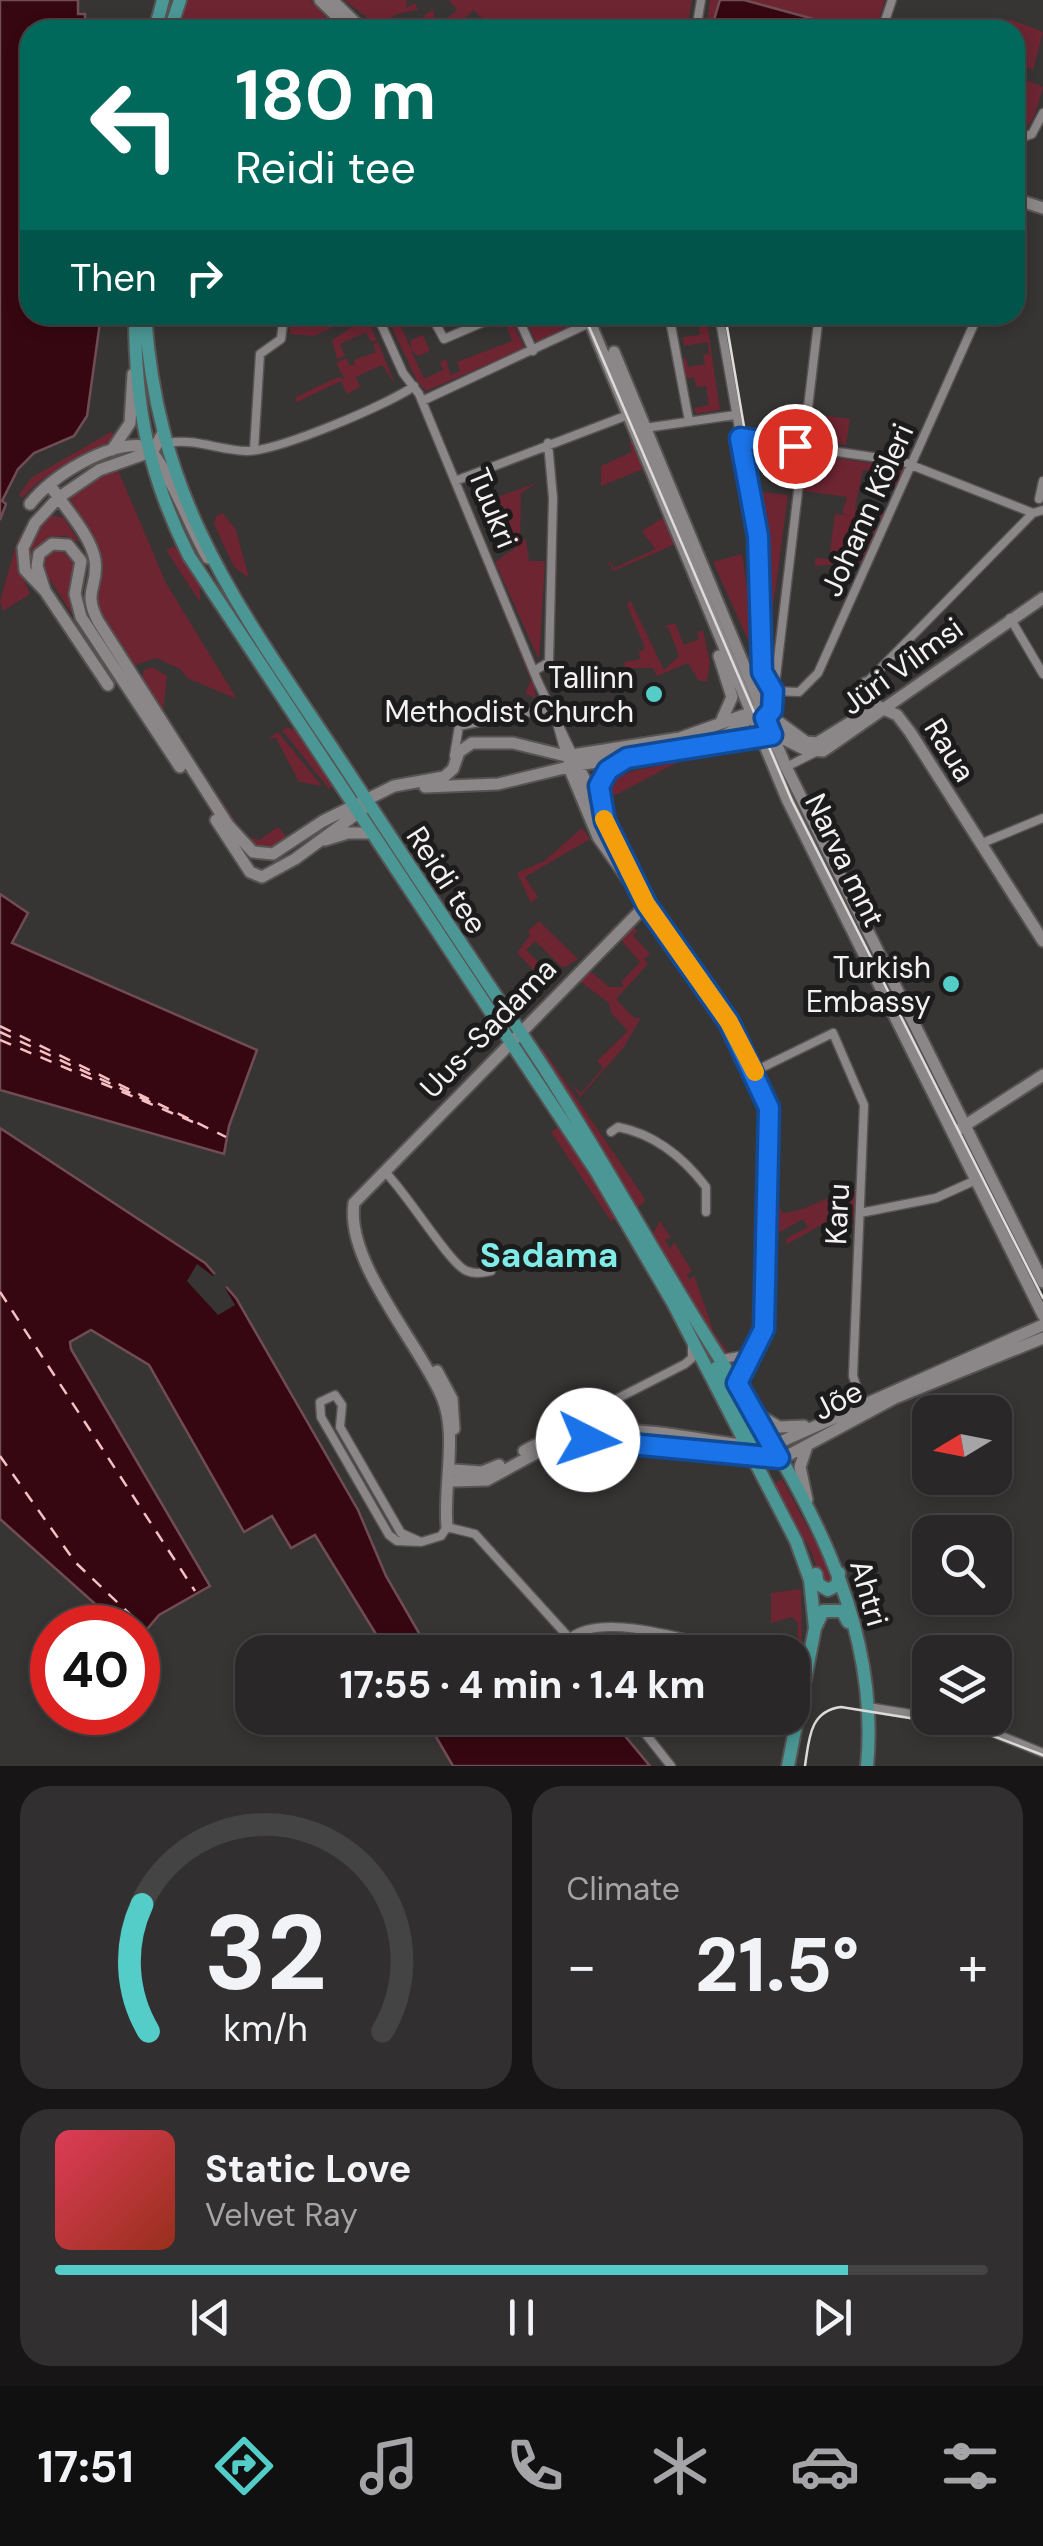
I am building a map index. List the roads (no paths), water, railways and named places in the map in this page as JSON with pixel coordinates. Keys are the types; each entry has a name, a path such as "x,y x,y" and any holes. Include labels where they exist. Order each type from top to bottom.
{"main road":[{"name":"Reidi tee","path":"134,325 144,431 156,445 218,574 361,805 370,833 596,1171 690,1337 763,1452"},
{"name":"Reidi tee","path":"147,325 156,445 172,522 199,572 520,1030 755,1412 763,1452"},
{"path":"674,1303 763,1452"},
{"name":"Ahtri","path":"763,1452 761,1475 805,1561 815,1628 810,1658"},
{"name":"Ahtri","path":"763,1452 811,1514 839,1570 868,1707 867,1766"},
{"path":"805,1561 818,1584 828,1590 837,1585 839,1570"},
{"path":"815,1628 823,1611 842,1610 859,1658"},
{"name":"Ahtri","path":"788,1766 794,1735"}],"street":[{"path":"320,0 341,20"},
{"path":"332,0 353,20"},
{"path":"1025,136 1032,134 1043,113"},
{"path":"254,450 260,354 281,339 283,325"},
{"name":"Tuukri","path":"381,325 403,373 422,401 558,723 576,789 598,837 729,1022 769,1108 764,1329 737,1383"},
{"path":"436,325 444,339 477,325"},
{"path":"522,325 533,350"},
{"path":"422,401 580,325"},
{"name":"Narva mnt","path":"596,325 635,413 718,636 959,1130 1043,1282"},
{"path":"671,325 688,421"},
{"path":"721,325 758,536 762,672 773,691"},
{"path":"706,745 772,710 819,325"},
{"name":"Johann Köleri","path":"773,691 799,692 812,683 974,325"},
{"path":"108,452 130,423 135,356"},
{"path":"30,505 46,488 108,452 188,442 254,450 292,440 414,386"},
{"path":"455,482 548,443 635,413"},
{"name":"Narva mnt","path":"635,413 646,428 752,687 758,717"},
{"path":"646,428 735,415"},
{"path":"740,438 912,464 1040,512 866,684"},
{"path":"534,671 549,662 553,498 548,443"},
{"path":"108,686 45,591 25,570 22,552 35,523 58,498 99,470 156,445"},
{"path":"1039,499 1043,482"},
{"path":"46,488 58,498 92,549 96,567 90,603 124,674 253,875 267,875 340,834 370,833"},
{"path":"45,591 37,566 38,554 54,543 72,547 82,563 75,594 79,611 228,825 253,852 273,854 394,786 444,777 466,745 480,742 529,746 571,761 627,758 766,736 785,736 816,752"},
{"name":"Jüri Vilmsi","path":"786,767 883,708 1043,598"},
{"path":"1010,618 1043,674"},
{"path":"718,636 732,697 721,722"},
{"name":"Raua","path":"866,684 883,708 910,732 1043,942"},
{"path":"466,786 454,765 459,726 551,708"},
{"path":"317,844 361,805 406,788 466,786 538,776 571,761 671,740 721,722 758,717 816,744 883,708"},
{"name":"Narva mnt","path":"766,736 786,767 959,1130 976,1180 1043,1315"},
{"path":"605,821 599,793 601,779 627,758"},
{"name":"Tuukri","path":"571,761 646,904"},
{"path":"538,776 576,789"},
{"path":"980,844 1043,818"},
{"name":"Uus-Sadama","path":"448,1527 451,1476 445,1403 380,1280 353,1218 354,1203 646,904"},
{"name":"Karu","path":"755,1071 833,1032 864,1105 853,1352 854,1383 865,1407"},
{"path":"959,1130 1043,1075"},
{"path":"611,1132 618,1127 634,1130 671,1151 706,1187 706,1212"},
{"path":"384,1170 411,1198 457,1265 473,1272 491,1271"},
{"path":"860,1213 936,1198 976,1180"},
{"name":"Jõe","path":"763,1452 809,1444 865,1407 1043,1325"},
{"path":"588,1434 591,1412 689,1362 693,1351 690,1337"},
{"name":"Jõe","path":"763,1452 823,1422 1043,1338"},
{"path":"722,1359 744,1358 754,1351"},
{"path":"422,1542 401,1533 357,1458 340,1428 341,1402 333,1395 323,1399 321,1416 389,1535 403,1543 422,1542 441,1536 448,1527 475,1534 567,1635"},
{"path":"755,1412 769,1424 786,1429 823,1422"},
{"path":"451,1476 488,1471 550,1438 588,1434 763,1452"},
{"path":"809,1444 800,1468 811,1514"},
{"path":"574,1635 584,1628 616,1626 659,1635"},
{"path":"868,1707 912,1714"},
{"path":"647,1735 672,1766"},
{"path":"999,1735 1043,1753"}],"tram line":[{"path":"588,325 792,801 1043,1298"},
{"path":"727,325 762,532 766,730"},
{"path":"805,1766 817,1721 822,1714 841,1707 972,1728 1043,1755"}],"place":[{"name":"Tallinn Methodist Church","path":"654,694"},
{"name":"Turkish Embassy","path":"951,984"}],"district":[{"name":"Sadama","path":"549,1255"}]}
